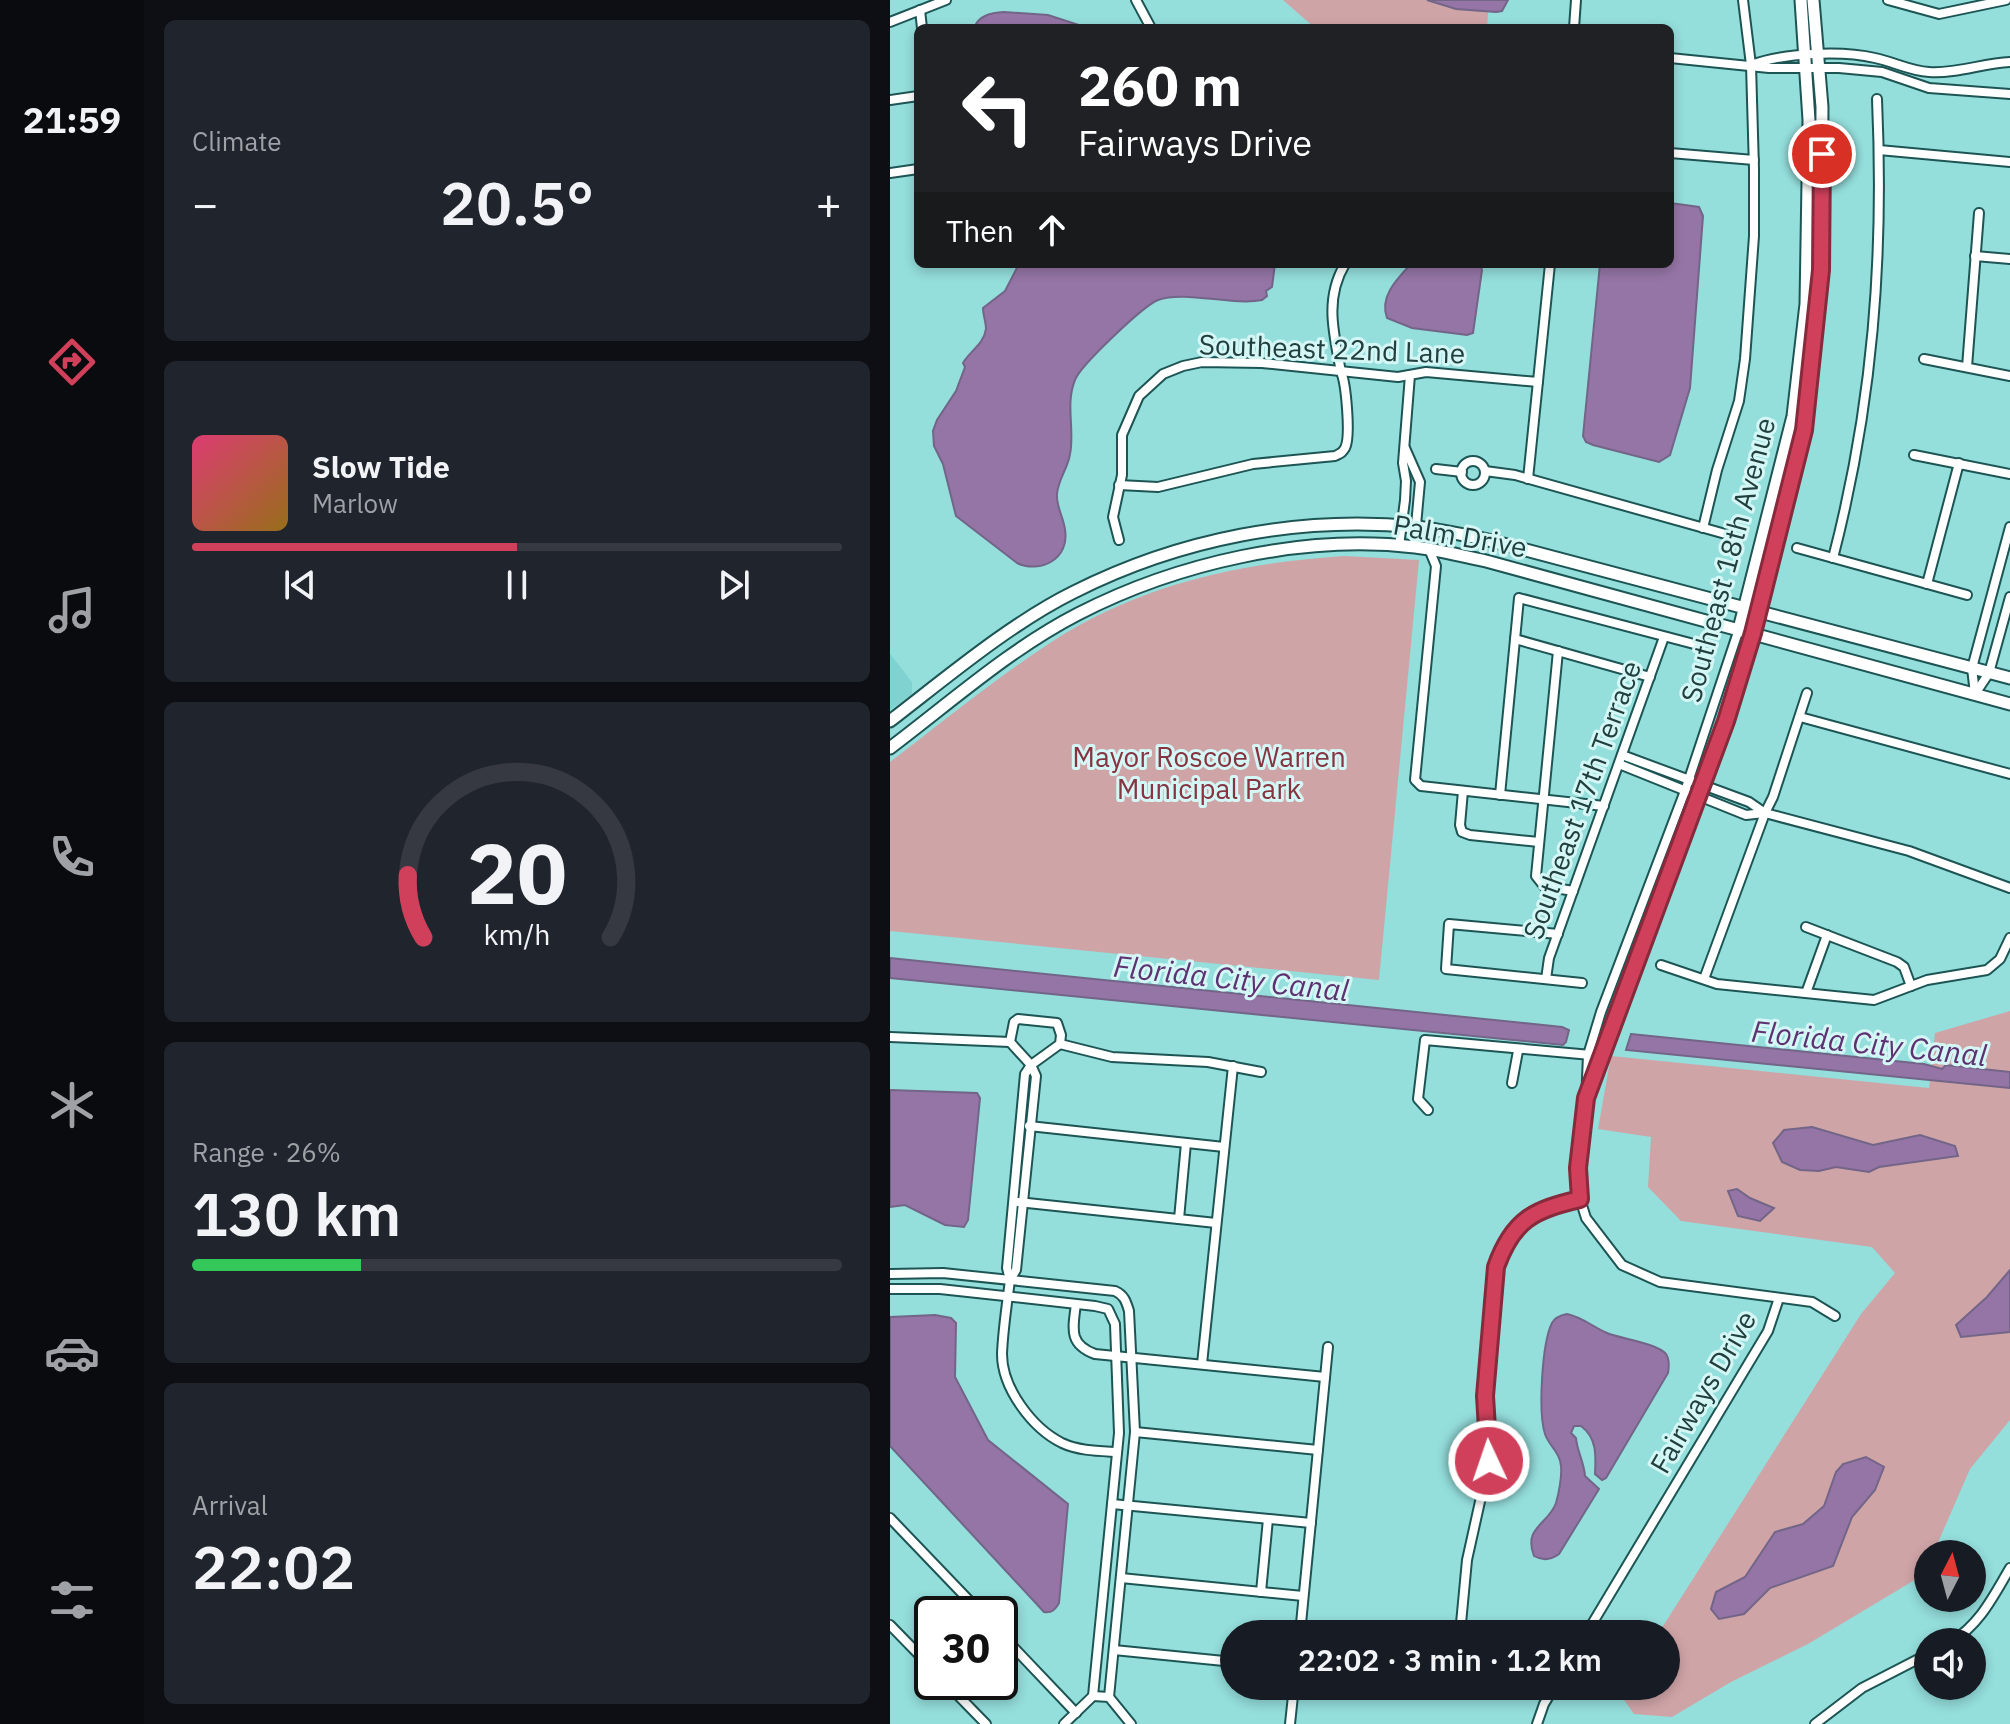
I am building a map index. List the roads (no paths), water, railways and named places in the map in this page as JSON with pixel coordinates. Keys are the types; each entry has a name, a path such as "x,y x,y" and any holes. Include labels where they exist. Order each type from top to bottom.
{"main road":[{"path":"1801,0 1812,56"},
{"path":"1753,633 1807,409 1821,270 1822,107 1813,70 1813,0"},
{"name":"Southeast 18th Avenue","path":"1739,629 1793,416 1806,304 1809,120 1813,70"},
{"name":"Palm Drive","path":"890,721 995,641 1072,593 1125,569 1224,538 1296,526 1416,527 1544,553 1757,613 2010,678"},
{"name":"Palm Drive","path":"890,748 1009,657 1077,615 1131,589 1231,558 1312,547 1399,546 1429,549 1540,575 2010,704"}],"street":[{"path":"890,22 946,0"},
{"path":"1136,0 1149,24"},
{"path":"1574,24 1576,0"},
{"path":"1703,528 1739,401 1745,359 1754,236 1754,160 1751,65 1743,0"},
{"path":"1888,0 1939,14 2006,0"},
{"path":"920,10 922,24"},
{"path":"1751,65 1772,58 1875,57 1912,70 1934,72 2010,62"},
{"path":"1674,58 1813,70 1839,68 1882,72 1929,88 2010,94"},
{"path":"890,100 914,97"},
{"path":"1833,558 1855,472 1872,351 1878,255 1877,99"},
{"path":"1879,150 2010,162"},
{"path":"1674,153 1754,160"},
{"path":"890,173 914,170"},
{"path":"1967,367 1979,213"},
{"path":"1975,256 2010,259"},
{"path":"1119,485 1158,487 1253,464 1341,453 1348,437 1345,381 1331,310 1338,275 1342,268"},
{"path":"1528,479 1550,268"},
{"path":"1924,359 2010,376"},
{"name":"Southeast 22nd Lane","path":"1119,540 1113,517 1119,485 1122,435 1139,396 1163,374 1183,366 1202,362 1262,363 1398,377 1426,372 1538,382"},
{"path":"1399,546 1406,481 1404,447 1410,375"},
{"path":"1404,447 1420,482 1414,547"},
{"path":"1914,455 2010,474"},
{"path":"1471,461 1482,464 1484,479 1474,485 1463,480 1462,472 1471,461"},
{"path":"1927,584 1959,463"},
{"path":"1436,469 1462,472"},
{"path":"1485,471 1528,479 1729,535"},
{"path":"1975,694 1972,668 2010,527"},
{"path":"1797,548 1967,595"},
{"path":"1429,549 1436,566 1415,780 1421,786 1604,806"},
{"path":"1436,566 1446,553"},
{"path":"1975,694 1989,673 2010,597"},
{"path":"1500,795 1519,598 1694,644"},
{"name":"Southeast 18th Avenue","path":"1588,1055 1601,1012 1689,780 1739,629"},
{"name":"Southeast 18th Avenue","path":"1600,1056 1610,1038 1703,785 1753,633"},
{"name":"Southeast 17th Terrace","path":"1546,979 1549,958 1664,637"},
{"path":"1515,639 1650,677"},
{"path":"1558,651 1536,876 1544,886 1573,891"},
{"path":"1704,979 1773,797 1807,693"},
{"path":"1800,717 2010,774"},
{"path":"1622,755 1749,802 1765,813 1909,851 2010,888"},
{"path":"1619,764 1746,815 1765,813"},
{"path":"1463,791 1462,832 1539,842"},
{"path":"1558,934 1449,924 1446,969 1582,983"},
{"path":"1806,927 1897,962 1904,967 1911,986"},
{"path":"1806,993 1827,935"},
{"path":"1661,965 1717,984 1874,1000 1927,980 1987,970 2000,959 2010,938"},
{"path":"1010,1042 1014,1022 1024,1019 1057,1023 1061,1035 1060,1044 1031,1065 1025,1074 1016,1270 1010,1280 1002,1357 1018,1400 1034,1422 1062,1443 1080,1449 1117,1452"},
{"path":"890,1037 1010,1042 1031,1065 1036,1076 1018,1202"},
{"path":"1428,1110 1418,1099 1425,1040 1518,1051 1600,1056"},
{"path":"1060,1044 1112,1057 1208,1062 1261,1072"},
{"path":"1512,1083 1518,1051"},
{"name":"Fairways Drive","path":"1588,1055 1578,1168 1580,1199 1586,1218 1622,1265 1660,1282 1779,1298 1768,1331 1594,1620"},
{"name":"Fairways Drive","path":"1586,1098 1600,1056"},
{"path":"1202,1364 1233,1066"},
{"path":"1021,1125 1224,1147"},
{"path":"1179,1219 1186,1143"},
{"path":"1461,1620 1467,1560 1489,1461 1485,1396 1496,1267 1501,1253 1521,1222 1544,1209 1580,1199"},
{"path":"1018,1202 1216,1223"},
{"path":"890,1274 943,1273 1121,1294 1129,1311 1135,1432 1109,1697 1131,1724"},
{"path":"890,1289 940,1289 1076,1304 1108,1309 1115,1324 1119,1433 1093,1696 1064,1724"},
{"path":"1779,1298 1812,1302 1835,1316"},
{"path":"1076,1304 1074,1336 1077,1344 1095,1354 1325,1377"},
{"path":"1301,1620 1328,1347"},
{"path":"1135,1432 1318,1450"},
{"path":"1112,1504 1311,1523"},
{"path":"890,1518 965,1596"},
{"path":"1261,1592 1268,1519"},
{"path":"1970,1628 1982,1616 2010,1568"},
{"path":"1121,1578 1303,1596"},
{"path":"890,1625 914,1650"},
{"path":"1114,1650 1220,1661"},
{"path":"1018,1652 1076,1713"},
{"path":"1815,1724 1862,1688 1914,1661"},
{"path":"1093,1696 1109,1697"},
{"path":"963,1700 986,1724"},
{"path":"1290,1724 1293,1700"},
{"path":"1537,1724 1546,1700"}],"park label":[{"name":"Mayor Roscoe Warren Municipal Park","path":"1209,773"}],"water label":[{"name":"Florida City Canal","path":"1231,979"},
{"name":"Florida City Canal","path":"1869,1044"}]}
